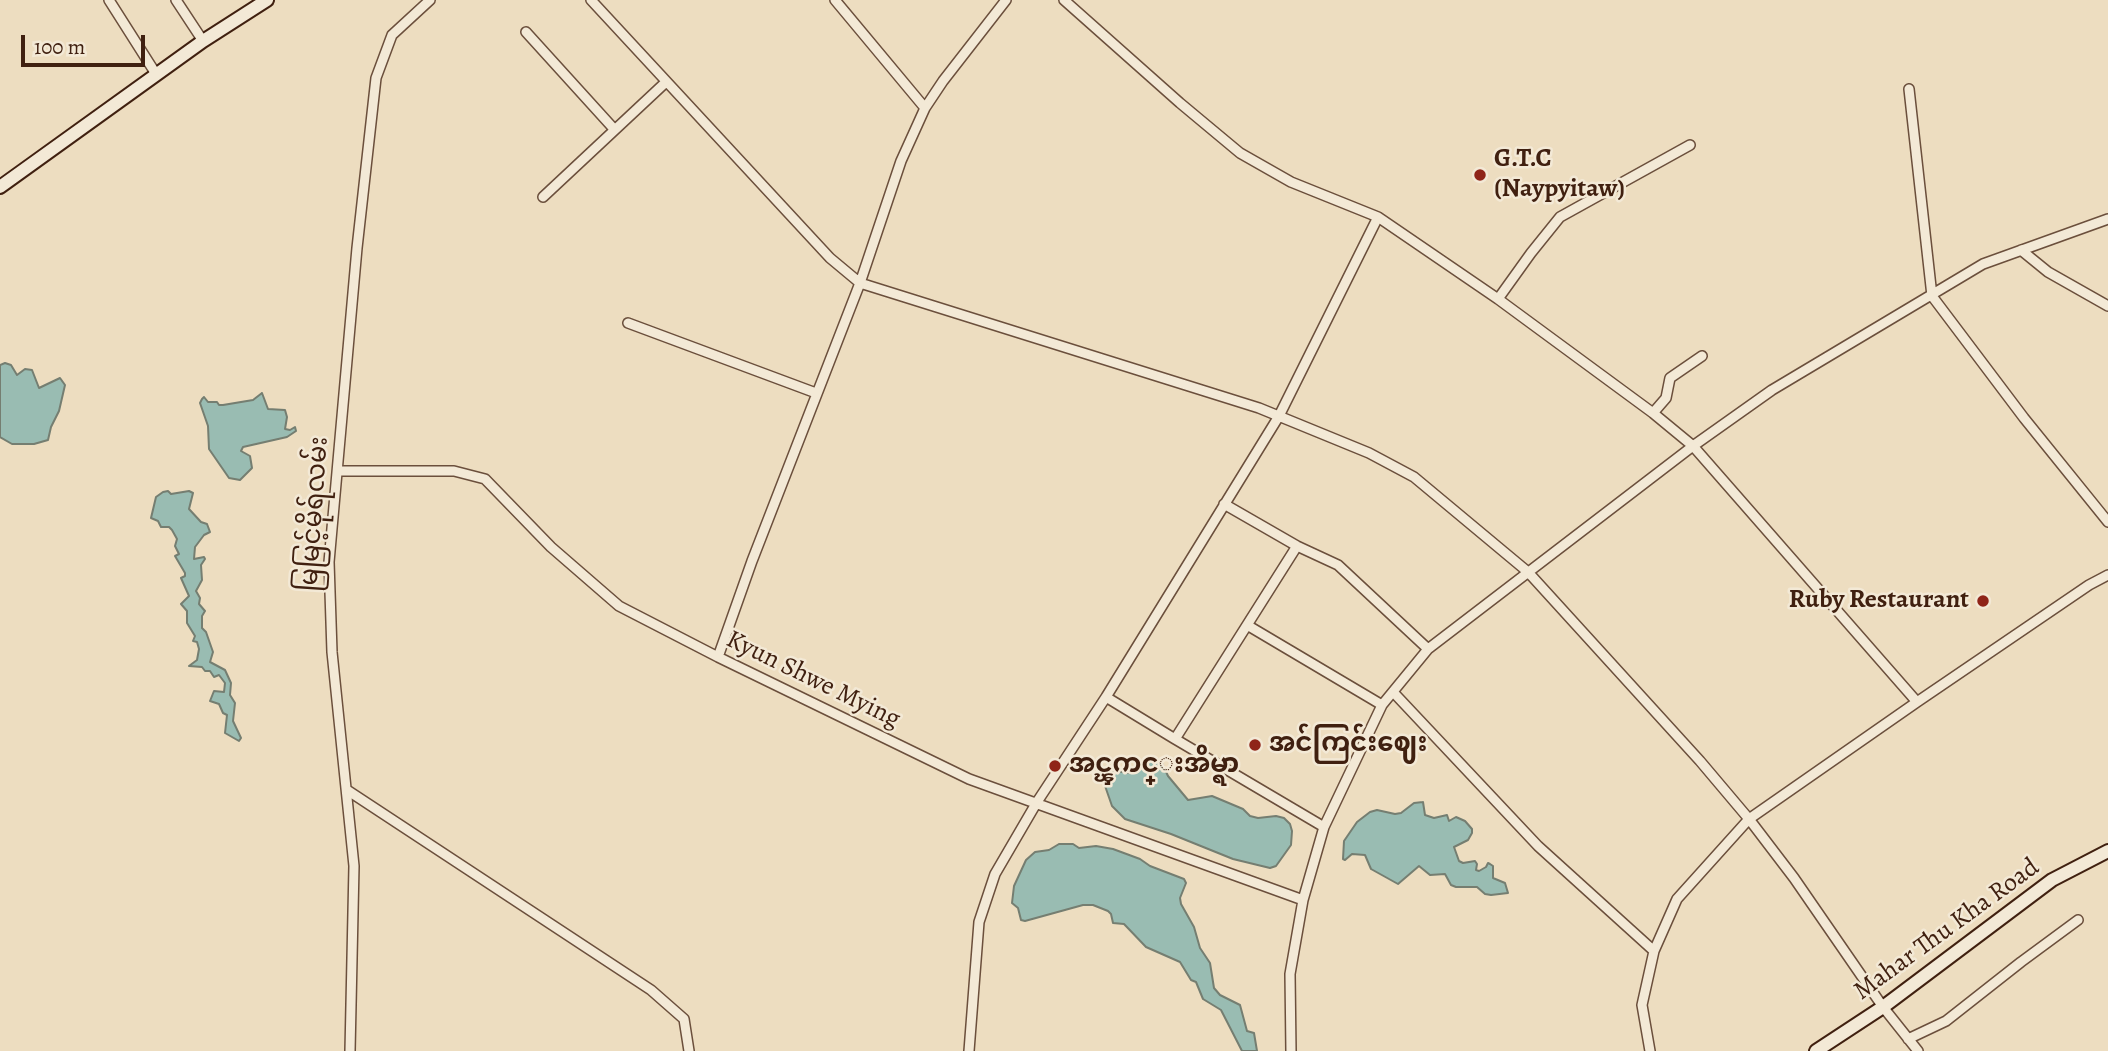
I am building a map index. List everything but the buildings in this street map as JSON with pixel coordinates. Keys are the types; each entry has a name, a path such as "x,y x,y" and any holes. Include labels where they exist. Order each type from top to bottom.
{"main road":[{"path":"0,187 203,41 267,0"},
{"name":"Mahar Thu Kha Road","path":"1816,1051 1884,1007 2052,880 2108,851"}],"street":[{"path":"109,0 156,74"},
{"path":"176,0 203,41"},
{"name":"မြမြင့်မိုရ်လမ်း","path":"349,1051 354,866 331,652 329,562 376,78 392,35 430,0"},
{"path":"591,0 830,258 860,283 1279,416 1369,453 1414,477 1528,572 1749,819 1794,878 1915,1050"},
{"path":"835,0 925,108"},
{"path":"718,657 860,283 901,161 925,108 943,80 1006,0"},
{"path":"1064,0 1240,153 1291,182 1378,217 1498,299 1693,446 1917,702"},
{"path":"526,32 614,129"},
{"path":"543,197 666,82"},
{"path":"1909,89 1932,296 2108,523"},
{"path":"1498,299 1560,217 1690,145"},
{"path":"969,1051 979,922 995,874 1037,802 1106,697 1279,416 1378,217"},
{"path":"1291,1051 1290,974 1303,900 1324,827 1382,705 1428,649 1693,446 1772,390 1983,264 2108,219"},
{"path":"2021,250 2048,271 2108,306"},
{"path":"628,323 816,393"},
{"path":"1653,414 1666,398 1670,378 1702,356"},
{"name":"Kyun Shwe Mying","path":"339,471 454,471 485,479 551,547 618,606 969,779 1303,900"},
{"path":"1224,504 1297,546 1338,565 1428,649"},
{"path":"1175,739 1297,546"},
{"path":"1650,1051 1642,1005 1654,950 1676,899 1749,819 2089,585 2108,575"},
{"path":"1247,625 1382,705"},
{"path":"1394,693 1538,846 1654,950"},
{"path":"1106,697 1324,827"},
{"path":"347,790 651,990 684,1019 689,1051"},
{"path":"1908,1039 1946,1021 2078,920"}],"water":[{"path":"0,365 11,365 17,375 25,369 32,370 39,388 60,378 65,385 48,440 34,444 12,444 0,437"},
{"path":"262,393 268,409 285,410 285,429 295,427 296,431 287,437 243,447 241,451 250,456 252,468 240,480 229,478 209,449 208,426 200,403 204,397 208,402 223,405 253,400"},
{"path":"168,491 171,494 189,491 193,493 189,509 201,522 207,524 210,532 204,535 195,547 194,559 205,559 201,565 202,580 196,591 200,598 199,604 205,611 202,628 213,652 210,662 225,670 231,683 230,695 235,703 233,721 241,738 239,741 225,733 227,715 219,704 210,701 214,691 224,692 225,683 219,675 214,677 202,667 189,666 197,660 199,649 187,623 187,611 181,604 189,596 181,578 185,573 175,556 179,554 175,546 177,539 169,527 161,527 158,521 151,518 156,497"},
{"path":"1148,760 1162,763 1168,776 1188,800 1212,796 1243,809 1250,816 1284,818 1292,831 1291,845 1276,866 1270,868 1233,859 1125,819 1112,806 1104,783 1109,774 1116,771 1129,773 1140,762"},
{"path":"1423,802 1425,815 1434,818 1447,815 1449,821 1456,817 1465,821 1472,833 1468,840 1454,847 1459,861 1475,861 1476,870 1479,871 1490,864 1493,866 1493,878 1505,883 1508,893 1491,895 1485,894 1477,887 1456,887 1451,885 1445,874 1430,875 1419,866 1398,884 1371,869 1365,855 1352,854 1343,859 1344,841 1357,822 1370,812 1377,810 1401,813 1414,803"},
{"path":"1059,844 1073,844 1079,848 1096,846 1113,849 1184,879 1186,883 1180,898 1181,904 1194,927 1200,948 1210,963 1214,988 1220,995 1240,1005 1247,1031 1254,1033 1257,1051 1242,1051 1221,1010 1203,999 1196,982 1191,980 1180,962 1146,947 1124,924 1113,923 1108,911 1093,905 1083,905 1021,920 1018,908 1012,903 1014,886 1026,860 1035,852 1049,850"}],"place":[{"name":"G.T.C (Naypyitaw)","path":"1480,175"},
{"name":"Ruby Restaurant","path":"1983,601"},
{"name":"အင်ကြင်းဈေး","path":"1255,745"},
{"name":"အင္ၾကင္းအိမ္ရာ","path":"1055,766"}]}
